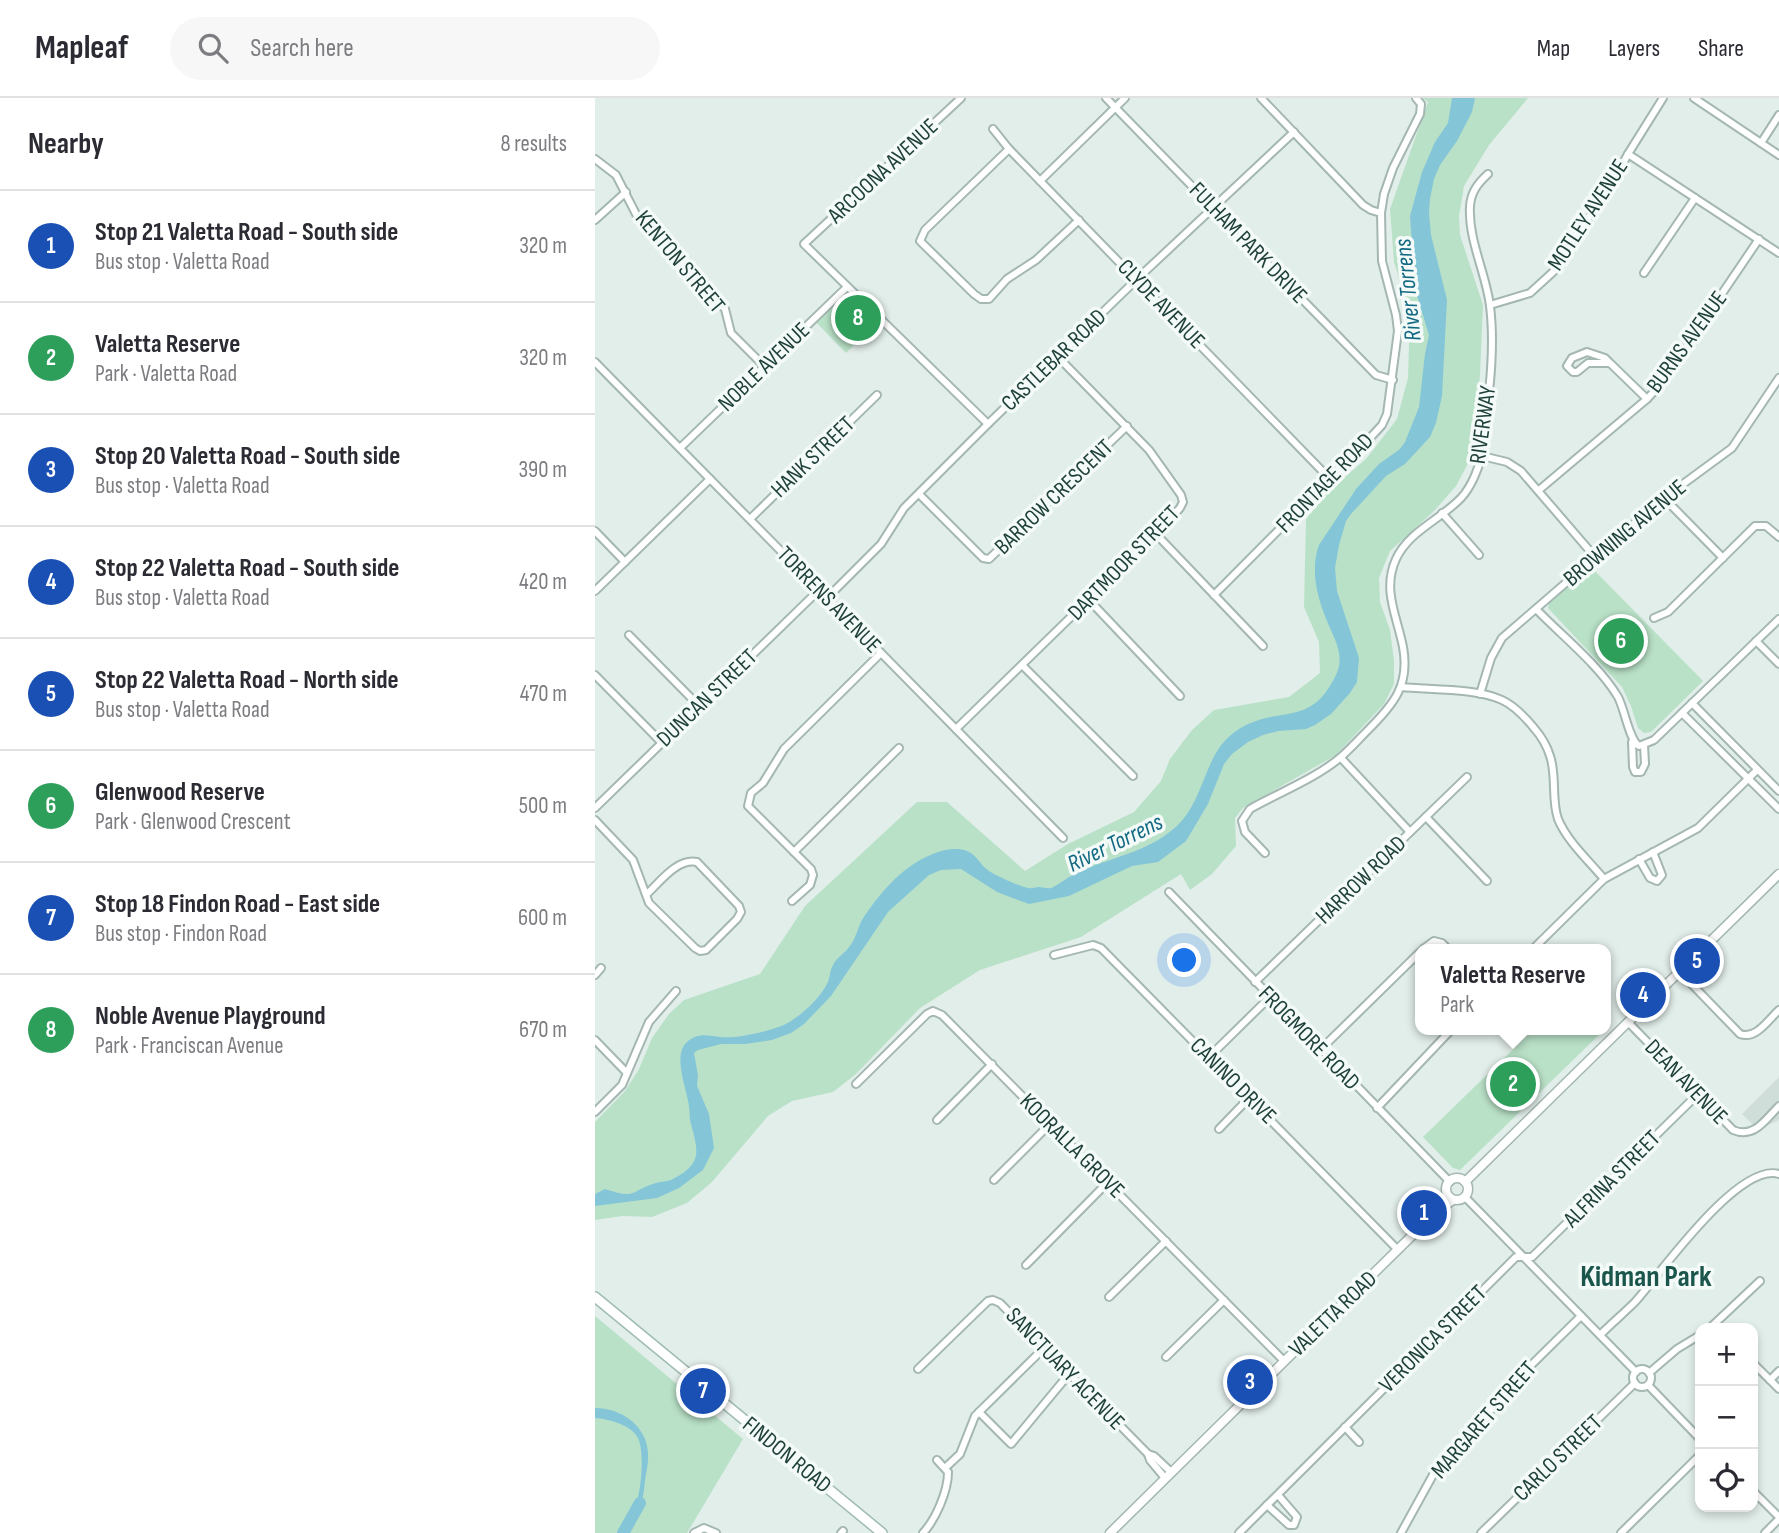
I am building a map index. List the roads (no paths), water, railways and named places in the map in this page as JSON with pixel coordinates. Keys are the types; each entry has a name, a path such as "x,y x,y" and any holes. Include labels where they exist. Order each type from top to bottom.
{"main road":[{"name":"FINDON ROAD","path":"595,1297 883,1533"}],"street":[{"name":"FULHAM PARK DRIVE","path":"1106,98 1376,375 1393,380"},
{"path":"1039,181 1125,98"},
{"path":"1261,98 1363,205 1381,212"},
{"name":"FRONTAGE ROAD","path":"1214,595 1382,425 1387,414 1398,331 1382,261 1381,212 1393,168 1422,108 1416,98"},
{"name":"MOTLEY AVENUE","path":"1490,305 1530,293 1553,272 1663,98"},
{"path":"1694,98 1779,155"},
{"name":"ARCOONA AVENUE","path":"847,287 804,244 960,99"},
{"path":"1761,143 1779,115"},
{"name":"CLYDE AVENUE","path":"993,129 1039,181 1329,479"},
{"name":"CASTLEBAR ROAD","path":"827,598 881,544 904,508 988,424 1294,132"},
{"path":"1009,149 925,230 921,241 974,294 981,299 989,299 1007,279 1036,260 1079,220"},
{"path":"1628,154 1779,253"},
{"name":"KENTON STREET","path":"595,159 617,175 638,218 725,309 731,333 764,366"},
{"name":"RIVERWAY","path":"1265,853 1245,832 1241,821 1244,814 1341,758 1387,711 1401,687 1406,665 1388,590 1390,572 1408,541 1460,499 1468,489 1482,456 1492,358 1490,305 1470,221 1470,207 1473,189 1488,174"},
{"path":"595,220 626,192"},
{"path":"1644,273 1695,198"},
{"name":"BURNS AVENUE","path":"1539,490 1660,385 1759,239"},
{"path":"847,287 988,424"},
{"name":"NOBLE AVENUE","path":"680,448 847,287"},
{"path":"1609,363 1588,363 1577,372 1567,366 1572,358 1587,352 1605,358 1647,399"},
{"name":"DARTMOOR STREET","path":"956,729 1090,601 1156,534 1183,502 1181,495 1149,450 1058,357"},
{"name":"TORRENS AVENUE","path":"595,362 1063,838"},
{"name":"BROWNING AVENUE","path":"1480,694 1502,638 1664,498 1732,448 1779,378"},
{"name":"HANK STREET","path":"750,519 877,395"},
{"name":"BARROW CRESCENT","path":"919,494 983,558 989,559 1127,426"},
{"path":"1482,456 1507,462 1521,471 1595,557"},
{"path":"595,591 710,479"},
{"path":"1664,498 1723,558"},
{"path":"1442,513 1479,555"},
{"path":"1654,618 1668,612 1755,526 1766,526 1779,537"},
{"path":"595,531 625,562"},
{"path":"1156,534 1263,646"},
{"name":"DUNCAN STREET","path":"595,808 819,590"},
{"path":"1090,601 1180,696"},
{"path":"1536,609 1613,689 1623,706 1632,740 1633,766 1638,772 1643,771 1644,767 1644,745"},
{"path":"1632,740 1639,746 1654,740 1779,619"},
{"path":"629,635 699,706"},
{"path":"1756,641 1779,664"},
{"path":"792,901 810,885 813,875 748,806 748,800 751,793 763,783 784,749 881,653"},
{"path":"1023,666 1133,776"},
{"path":"595,675 661,742"},
{"path":"1401,687 1480,694 1502,700 1514,708 1540,736 1549,753 1559,821 1567,835 1604,878"},
{"path":"1692,703 1779,791"},
{"path":"1682,713 1779,810"},
{"path":"794,852 899,748"},
{"path":"1341,758 1411,832"},
{"path":"1538,944 1604,878 1699,828 1757,770"},
{"name":"HARROW ROAD","path":"1255,982 1467,777"},
{"path":"1426,817 1487,881"},
{"path":"595,820 633,860 649,902 700,951 706,950 741,912 739,906 697,862 689,860 681,863 647,894"},
{"path":"1639,859 1650,878 1657,881 1662,875 1653,852"},
{"path":"1465,1182 1779,874"},
{"name":"FROGMORE ROAD","path":"1169,892 1450,1182"},
{"name":"CANINO DRIVE","path":"1054,955 1093,945 1101,948 1398,1250"},
{"path":"1320,1050 1415,956"},
{"path":"595,975 601,968"},
{"path":"1680,972 1740,1034 1747,1037 1754,1035 1779,1010"},
{"path":"595,1112 622,1086 649,1022 676,991"},
{"path":"1209,1058 1269,998"},
{"name":"KOORALLA GROVE","path":"856,1084 927,1014 933,1011 943,1014 1284,1361"},
{"name":"DEAN AVENUE","path":"1628,1023 1733,1130 1742,1134 1753,1132 1779,1106"},
{"path":"1377,1108 1446,1035"},
{"path":"595,1040 627,1073"},
{"path":"937,1120 992,1064"},
{"name":"ALFRINA STREET","path":"1524,1257 1532,1257 1698,1094"},
{"path":"1219,1129 1249,1098"},
{"path":"993,1180 1050,1124"},
{"path":"1599,1335 1635,1302 1691,1233 1736,1190 1769,1173 1779,1174"},
{"path":"1465,1197 1468,1189 1465,1182 1457,1179 1450,1182 1447,1187 1451,1197 1465,1197 1636,1372"},
{"path":"1025,1265 1108,1182"},
{"name":"VALETTA ROAD","path":"1110,1533 1451,1197"},
{"path":"1109,1297 1166,1241"},
{"name":"VERONICA STREET","path":"1239,1533 1516,1257 1524,1257"},
{"path":"1719,1323 1760,1281"},
{"name":"SANCTUARY ACENUE","path":"918,1369 988,1301 993,1300 1000,1303 1148,1454 1155,1468 1168,1475"},
{"path":"1166,1357 1224,1300"},
{"name":"MARGARET STREET","path":"1404,1532 1439,1464 1481,1423 1514,1382 1581,1316"},
{"path":"1649,1373 1677,1349 1695,1338"},
{"path":"945,1468 960,1454 975,1416 1044,1348"},
{"path":"1758,1368 1779,1390"},
{"path":"1643,1369 1649,1373 1651,1379 1648,1385 1641,1387 1635,1383 1633,1377 1636,1372 1643,1369"},
{"path":"1770,1380 1779,1371"},
{"path":"979,1412 1011,1444 1069,1374"},
{"name":"CARLO STREET","path":"1481,1533 1635,1383"},
{"path":"1648,1385 1695,1434"},
{"path":"1345,1427 1359,1442"},
{"path":"923,1533 932,1523 948,1480 945,1468 937,1460"},
{"path":"1621,1533 1695,1460"},
{"path":"1267,1505 1289,1525 1294,1525 1297,1517 1278,1494"},
{"path":"1758,1496 1779,1518 1765,1533"},
{"path":"694,1533 704,1528 716,1533"}],"water":[{"name":"River Torrens","path":"1452,98 1475,98 1472,112 1457,141 1440,165 1430,199 1431,235 1447,300 1442,396 1430,437 1405,464 1386,476 1346,521 1335,568 1337,591 1359,658 1357,682 1350,693 1331,714 1315,725 1306,729 1263,735 1232,754 1224,764 1208,804 1186,841 1158,862 1132,866 1069,896 1029,904 997,892 961,869 941,870 929,875 888,912 831,996 804,1024 791,1033 772,1040 721,1044 694,1053 697,1086 709,1114 714,1148 703,1170 679,1188 657,1198 595,1206 595,1194 605,1189 623,1194 633,1193 658,1182 673,1179 694,1162 696,1149 681,1064 681,1055 687,1042 700,1036 737,1037 777,1028 802,1013 825,988 833,965 851,944 872,905 907,869 937,852 958,849 967,851 989,871 1013,883 1030,888 1053,887 1076,873 1136,851 1164,836 1187,814 1214,757 1228,737 1254,722 1304,710 1315,704 1325,693 1340,662 1336,642 1318,593 1316,554 1319,545 1356,489 1379,464 1400,449 1405,442 1419,407 1429,335 1415,289 1410,216 1422,172 1435,142 1448,123"},
{"path":"595,1408 614,1411 631,1420 643,1434 646,1443 648,1460 642,1501 630,1533 622,1533 628,1526 637,1502 641,1447 635,1433 625,1426 595,1418"}],"waterway":[{"name":"River Torrens","path":"623,1533 640,1503"}],"place":[{"name":"Noble Avenue Playground","path":"858,318"},
{"name":"Glenwood Reserve","path":"1621,641"},
{"name":"Stop 22 Valetta Road - North side","path":"1697,961"},
{"name":"Stop 22 Valetta Road - South side","path":"1643,995"},
{"name":"Valetta Reserve","path":"1513,1084"},
{"name":"Stop 21 Valetta Road - South side","path":"1424,1213"},
{"name":"Stop 20 Valetta Road - South side","path":"1250,1382"},
{"name":"Stop 18 Findon Road - East side","path":"703,1391"}],"district":[{"name":"Kidman Park","path":"1646,1277"}]}
